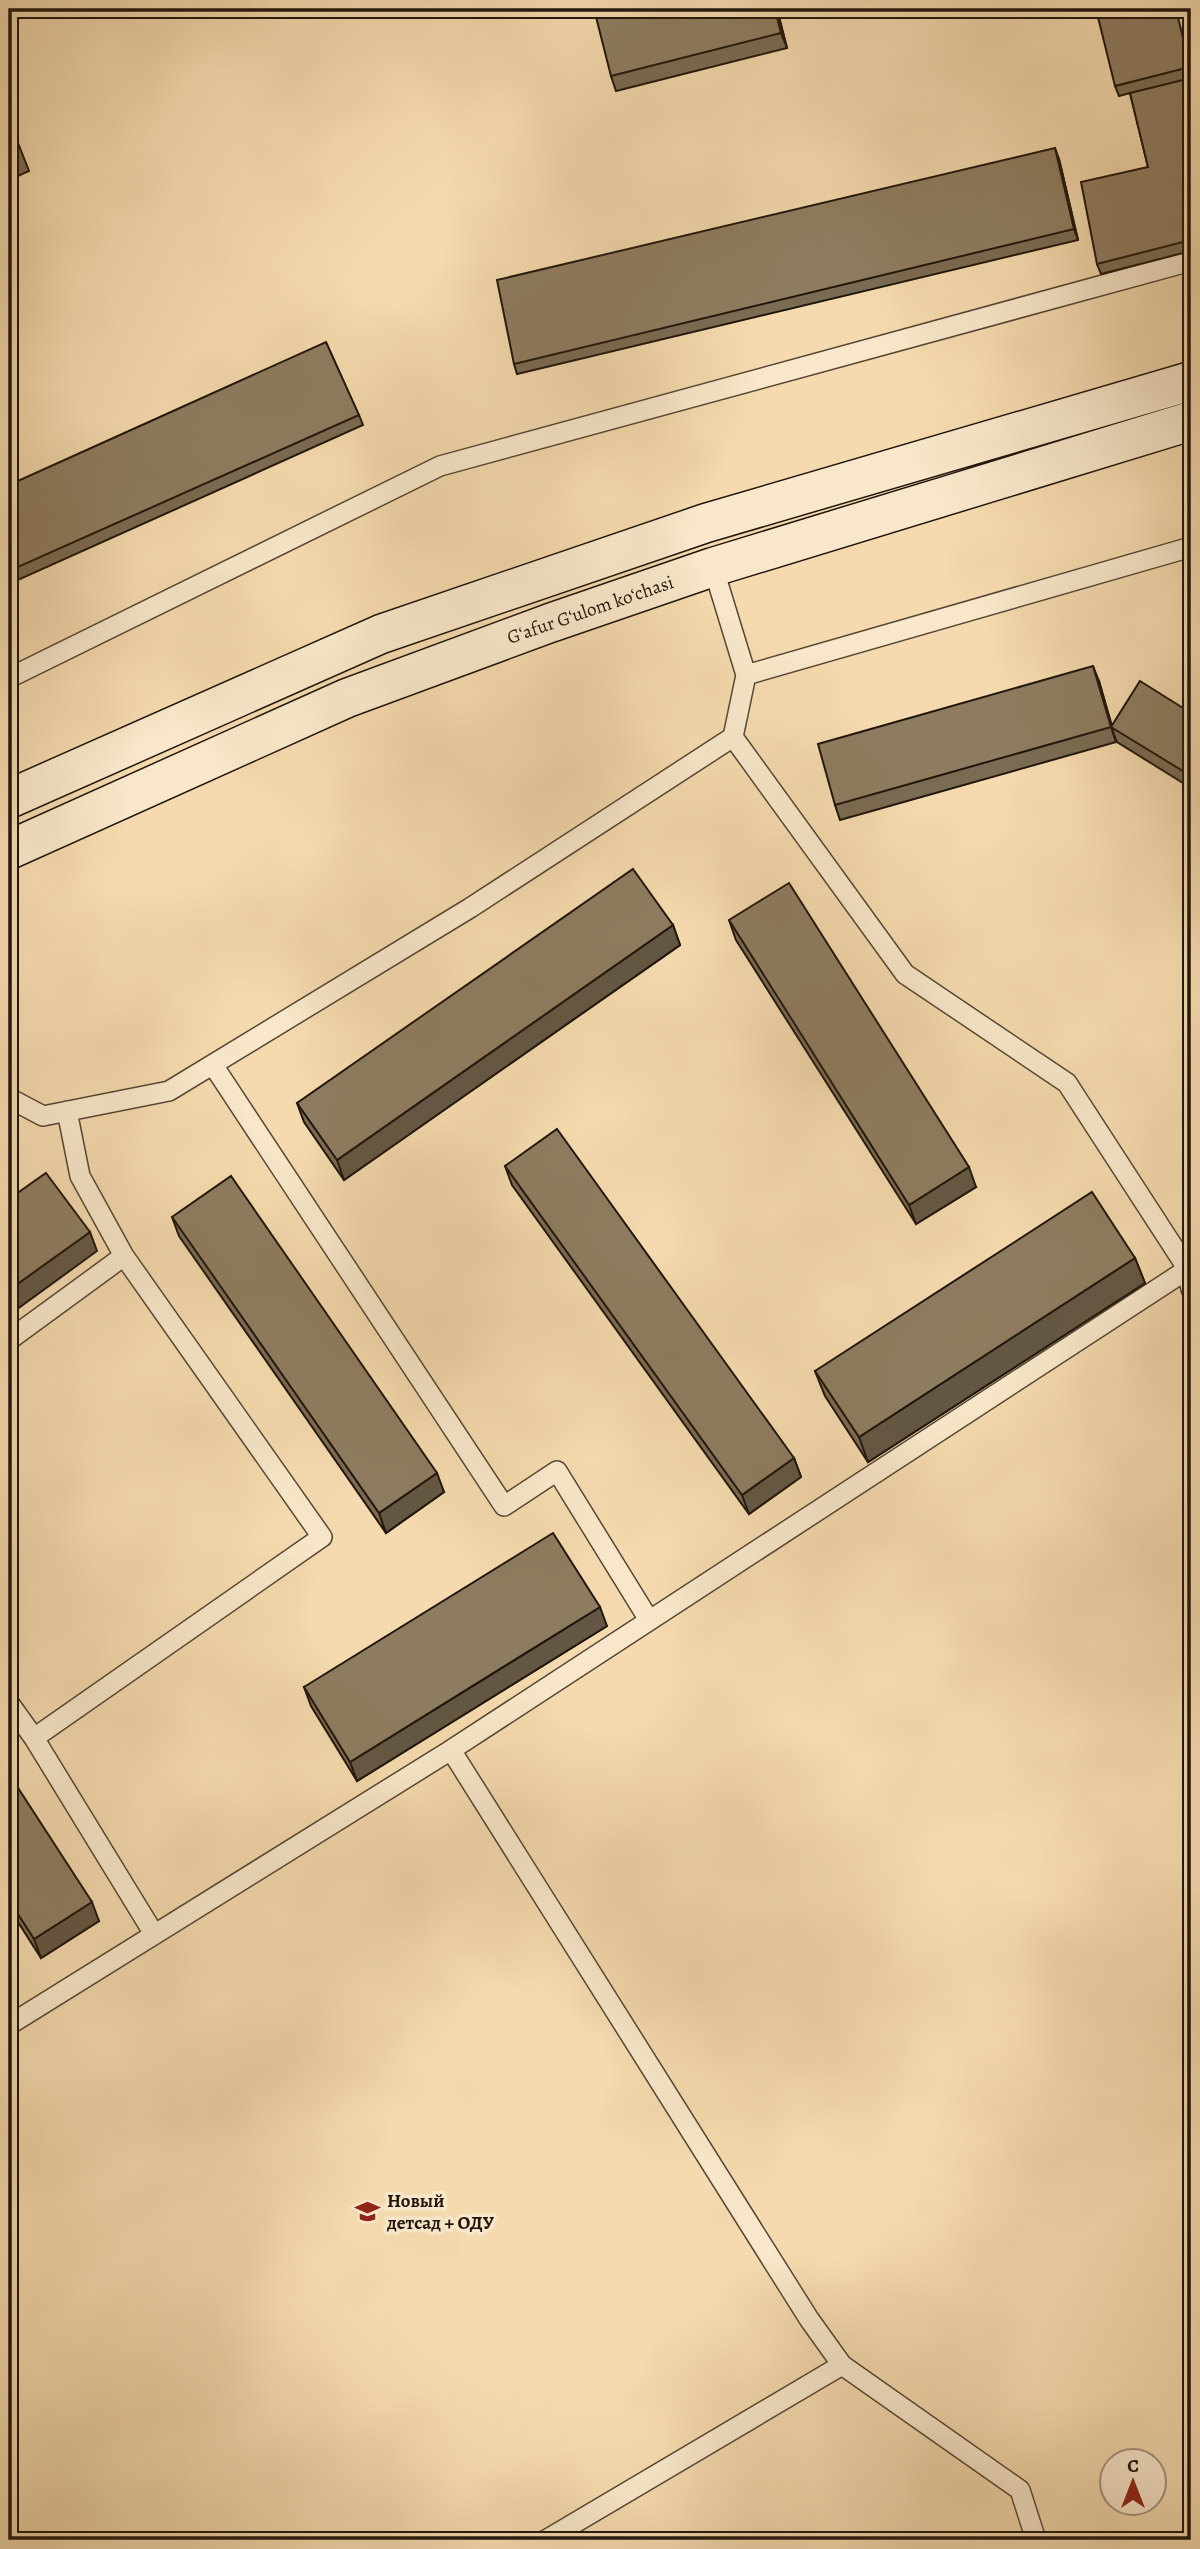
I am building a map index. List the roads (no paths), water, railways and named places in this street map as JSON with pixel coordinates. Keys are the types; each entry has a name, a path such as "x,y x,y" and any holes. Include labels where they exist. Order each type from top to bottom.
{"main road":[{"path":"9,799 381,634 706,523 1191,381"},
{"name":"Gʻafur Gʻulom koʻchasi","path":"9,850 347,698 713,567 1191,421"}],"lane":[{"path":"9,678 440,466 1191,261"},
{"path":"746,675 1191,547"},
{"path":"9,1098 43,1116 169,1091 470,908 733,737 746,675 713,567"},
{"path":"733,737 905,974 1067,1083 1189,1268 1191,1289"},
{"path":"213,1065 504,1506 556,1471 649,1620"},
{"path":"34,1738 322,1537 124,1256 80,1176 67,1111"},
{"path":"9,1340 124,1256"},
{"path":"9,2025 451,1750 1189,1268"},
{"path":"9,1703 34,1738 154,1934"},
{"path":"451,1750 810,2319 842,2364 1020,2490 1035,2540"},
{"path":"546,2540 842,2364"}],"place":[{"name":"Новый детсад + ОДУ","path":"367,2211"}]}
